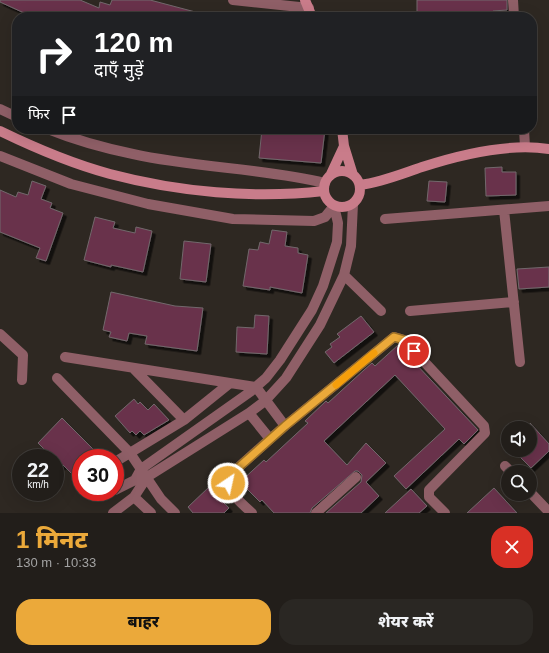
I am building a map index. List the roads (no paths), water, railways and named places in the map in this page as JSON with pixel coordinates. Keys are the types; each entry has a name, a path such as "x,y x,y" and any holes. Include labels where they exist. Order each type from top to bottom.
{"street":[{"path":"233,0 309,8"},
{"path":"513,0 514,12"},
{"path":"0,109 12,115"},
{"path":"0,131 36,148 110,174 165,186 238,193 304,193 326,183 341,171 353,175"},
{"path":"60,134 133,154 287,175 326,183"},
{"path":"334,206 344,208 353,204 360,196 360,185 353,175 344,146 343,134"},
{"path":"524,134 525,147"},
{"path":"124,486 135,480 256,387 266,378 297,334 323,286 337,242 338,222 326,183 344,146"},
{"path":"360,185 385,181 450,158 525,147 546,147"},
{"path":"0,156 71,184 148,204 233,219 314,221 325,217 334,206"},
{"path":"113,513 134,497 144,473 249,413 265,401 286,378 320,325 344,274 351,246 353,204"},
{"path":"385,219 549,206"},
{"path":"504,210 520,362"},
{"path":"344,274 381,311"},
{"path":"410,311 514,302"},
{"path":"0,334 23,355 22,380"},
{"path":"252,513 230,491 228,483 230,475 285,426 394,337 404,340 484,426 486,433 430,490 429,497 444,513"},
{"path":"65,357 256,387 285,426"},
{"path":"134,369 184,420"},
{"path":"57,378 130,453 161,499 175,513"},
{"path":"124,457 184,420 230,383"},
{"path":"249,413 270,439"},
{"path":"316,513 356,477"},
{"path":"134,497 151,513"},
{"path":"537,499 549,512"}]}
